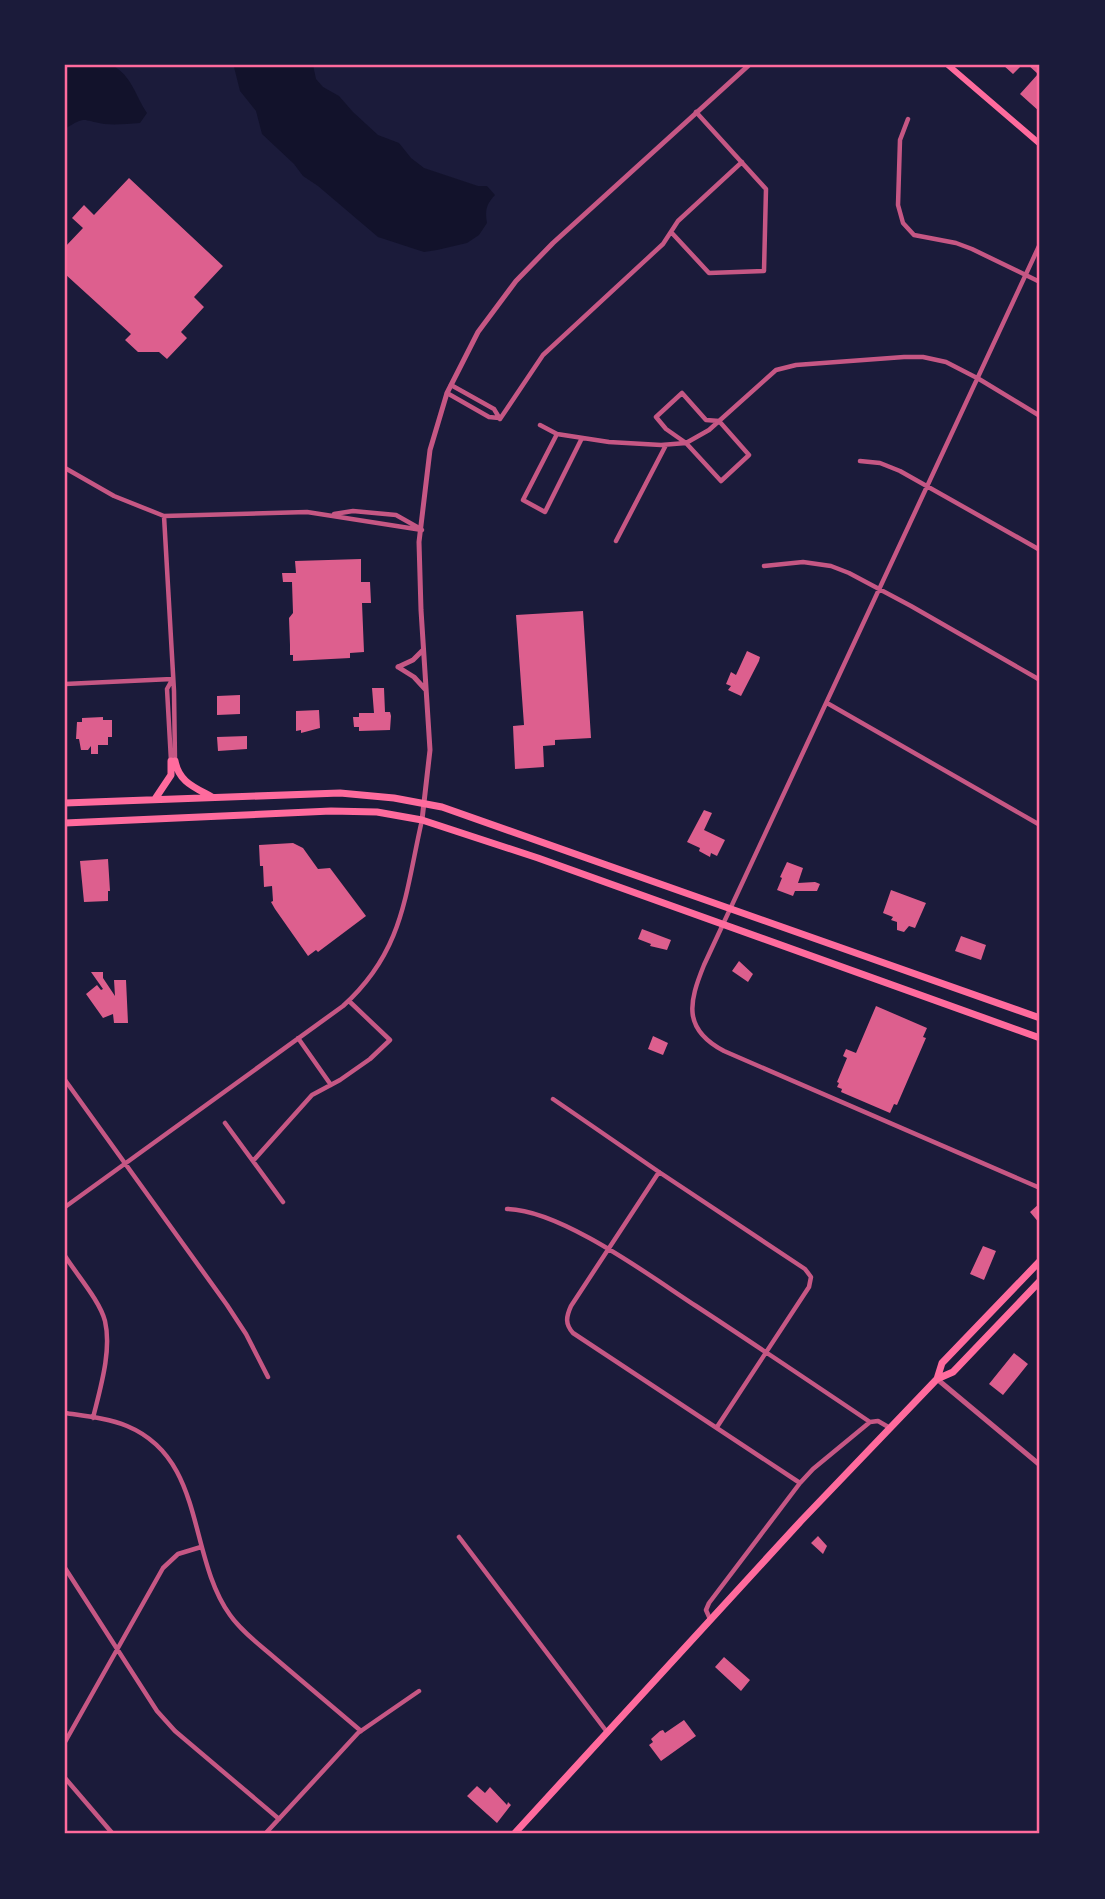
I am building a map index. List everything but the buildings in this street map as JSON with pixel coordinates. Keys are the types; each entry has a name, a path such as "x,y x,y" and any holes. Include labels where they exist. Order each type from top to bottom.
{"main road":[{"path":"948,65 1040,144"},
{"path":"173,761 184,782 212,797"},
{"path":"155,799 172,775 173,761"},
{"path":"65,803 354,793 424,803 464,814 1040,1018"},
{"path":"65,823 331,811 377,812 422,820 467,833 723,923 1040,1038"},
{"path":"937,1379 942,1363 1040,1261"},
{"path":"514,1834 710,1619 890,1428 937,1379 953,1372 1040,1281"}],"street":[{"path":"65,1207 349,1000 372,976 391,945 402,911 422,820 430,750 419,542 430,450 447,393 478,332 516,281 553,243 749,65"},
{"path":"671,232 709,273 764,271 766,189 696,112"},
{"path":"908,119 900,140 898,205 903,223 914,235 956,243 1040,282"},
{"path":"500,419 543,355 663,244 678,221 742,162"},
{"path":"1040,244 730,907 692,996 695,1023 706,1040 724,1051 1040,1188"},
{"path":"540,425 557,434 582,438 666,445 686,443 709,430 776,370 796,365 923,357 946,362 1040,416"},
{"path":"451,385 494,409 500,419"},
{"path":"447,393 489,417 500,419"},
{"path":"682,393 706,420 719,421 749,455 721,481 686,443 666,429 656,417 682,393"},
{"path":"557,434 523,500 545,512 582,438"},
{"path":"616,541 666,445"},
{"path":"860,461 880,463 928,486 1040,550"},
{"path":"65,468 114,496 164,516 307,512 422,530"},
{"path":"329,515 353,511 396,515 422,530"},
{"path":"164,516 173,761"},
{"path":"764,566 803,562 849,573 1040,680"},
{"path":"423,650 417,657 398,667 414,677 426,690"},
{"path":"65,684 172,679"},
{"path":"827,703 1040,825"},
{"path":"253,1161 312,1095 370,1059 390,1040 349,1000"},
{"path":"298,1038 331,1084"},
{"path":"65,1080 227,1305 246,1334 268,1377"},
{"path":"553,1099 805,1269 811,1279 809,1287 717,1427"},
{"path":"226,1123 283,1202"},
{"path":"659,1172 571,1306 567,1322 573,1333 800,1483"},
{"path":"507,1209 527,1211 573,1229 609,1250 870,1422"},
{"path":"65,1256 104,1319 106,1350 93,1418"},
{"path":"937,1379 1040,1465"},
{"path":"65,1413 111,1421 139,1432 171,1460 188,1493 201,1547 216,1592 238,1625 361,1731"},
{"path":"710,1619 706,1610 709,1603 813,1469 870,1422 878,1421 890,1428"},
{"path":"459,1537 607,1732"},
{"path":"65,1742 166,1563 178,1555 201,1547"},
{"path":"65,1568 147,1697 175,1731 279,1819"},
{"path":"265,1834 361,1731 419,1691"},
{"path":"65,1778 113,1834"}],"shaded area":[{"path":"65,65 112,65 119,69 129,80 147,113 140,123 108,124 84,120 65,129"},
{"path":"231,65 313,65 316,79 323,87 339,96 378,135 399,143 411,158 424,168 478,186 487,186 495,195 487,208 487,223 479,235 467,243 424,252 378,237 303,176 262,134 256,111 240,91 234,67"}]}
